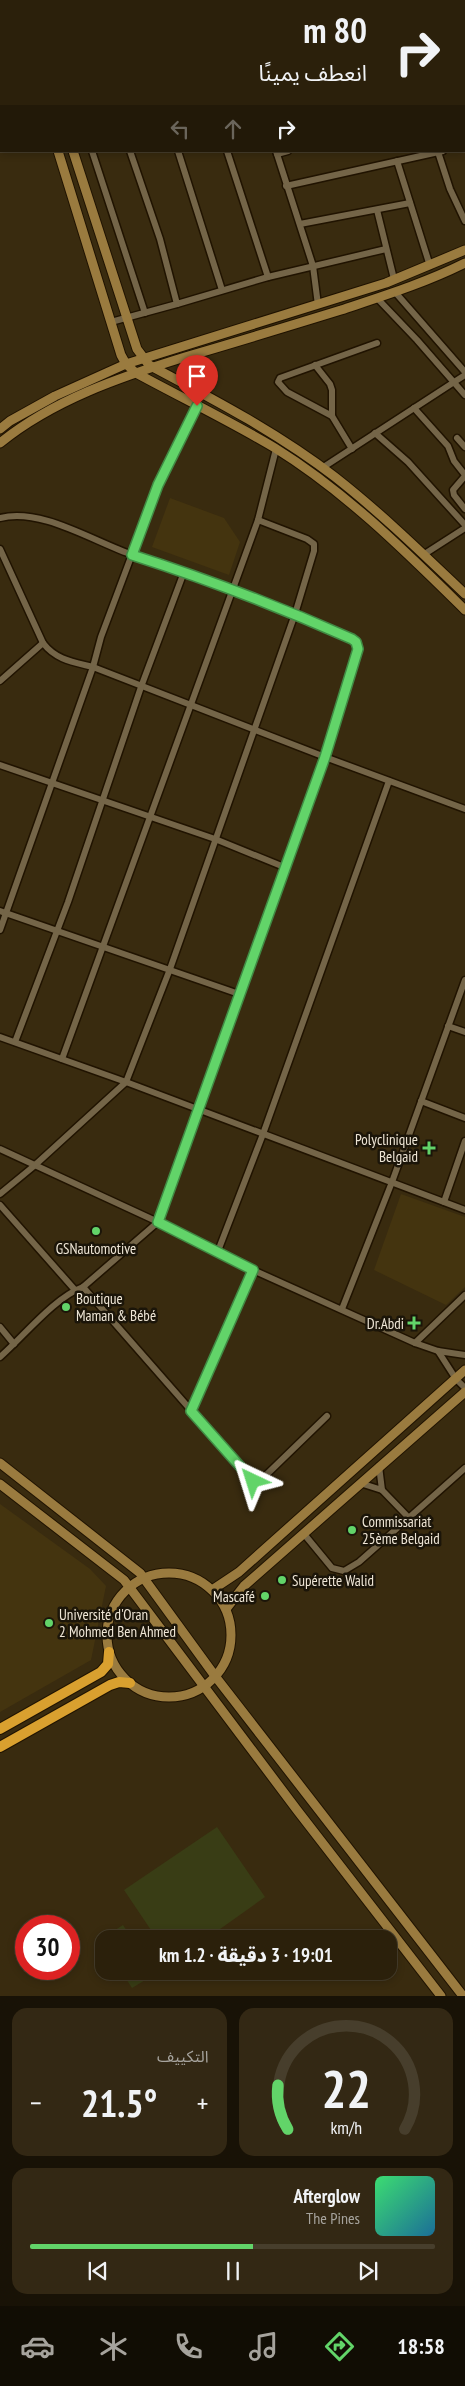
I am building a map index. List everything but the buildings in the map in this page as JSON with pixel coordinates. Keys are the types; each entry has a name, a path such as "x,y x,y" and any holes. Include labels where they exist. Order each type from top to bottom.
{"highway":[{"path":"0,1729 100,1672 108,1664 109,1652"},
{"path":"0,1747 110,1684 119,1682 130,1683"}],"main road":[{"path":"58,152 110,322 126,364 136,373 276,449 327,485 372,521 465,610"},
{"path":"73,152 137,349 142,358 153,367 286,442 322,468 378,513 465,594"},
{"path":"0,429 10,421 55,396 126,364 232,329 318,305 430,266 465,250"},
{"path":"0,443 16,429 55,407 136,373 395,292 444,274 465,263"},
{"path":"212,1590 239,1572 465,1370"},
{"path":"226,1609 244,1586 465,1392"},
{"path":"0,1463 121,1556 143,1578 215,1676 463,1996"},
{"path":"0,1484 121,1577 441,1996"},
{"path":"161,1573 180,1573 191,1576 212,1590 226,1609 231,1639 228,1654 215,1676 204,1687 189,1694 174,1697 158,1696 143,1692 130,1683 117,1669 109,1652 107,1628 109,1617 121,1596 129,1587 143,1578 161,1573"}],"street":[{"path":"92,152 145,313"},
{"path":"130,152 160,239 177,304"},
{"path":"178,152 222,290"},
{"path":"228,152 268,277"},
{"path":"286,186 427,153 440,152 450,189 465,221"},
{"path":"276,153 313,266 318,305"},
{"path":"397,161 430,266"},
{"path":"300,224 410,203"},
{"path":"377,210 394,279"},
{"path":"110,322 268,277 386,249"},
{"path":"322,468 465,374 395,292"},
{"path":"377,298 465,395"},
{"path":"352,449 332,416 287,392 278,382 284,375 377,344"},
{"path":"315,365 332,390 332,416"},
{"path":"0,930 3,912 93,667 101,636 158,485 197,406"},
{"path":"414,408 448,446 454,461 465,475 453,490 454,495 465,509"},
{"path":"375,433 408,462 465,526 424,555"},
{"path":"457,438 465,447"},
{"path":"62,1060 258,520 276,449"},
{"path":"0,518 11,515 27,516 54,524 132,555 184,572 295,614 352,639 357,645 325,757 158,1222 83,1286 75,1290 41,1317 0,1357"},
{"path":"0,1194 34,1166 126,1082 170,969 253,728 295,614 314,544 308,538 258,520"},
{"path":"0,550 43,644 51,653 63,660 93,667 465,809"},
{"path":"15,1042 103,800 141,686 184,572"},
{"path":"0,681 43,644"},
{"path":"0,765 52,781 215,839 284,868"},
{"path":"218,1251 263,1134 390,781"},
{"path":"3,912 56,931 104,945 142,961 239,994"},
{"path":"342,1309 392,1182 465,980"},
{"path":"448,1026 465,1032"},
{"path":"0,1037 126,1082 465,1210"},
{"path":"421,1101 465,1118"},
{"path":"444,1202 465,1141"},
{"path":"0,1149 158,1222 253,1270 415,1343 438,1351 465,1355"},
{"path":"0,1205 75,1290"},
{"path":"191,1411 253,1270"},
{"path":"83,1286 253,1481 256,1482 262,1478 327,1416"},
{"path":"415,1343 465,1295"},
{"path":"0,1327 14,1344"},
{"path":"438,1351 456,1379 465,1388"},
{"path":"379,1466 382,1490"},
{"path":"304,1534 332,1568 344,1571 358,1562 465,1468"},
{"path":"360,1484 382,1490 408,1518"}],"shaded area":[{"path":"170,498 224,518 240,542 229,575 152,547"},
{"path":"401,1194 465,1217 465,1287 446,1305 374,1270"},
{"name":"Université d'Oran 2 Mohmed Ben Ahmed","path":"0,1504 90,1569 106,1586 91,1660 0,1712"}],"green space":[{"path":"217,1827 265,1897 219,1930 151,1930 124,1890"},
{"path":"123,1925 126,1930 115,1930"},
{"path":"127,1980 145,1980 132,1988"}],"place":[{"name":"Polyclinique Belgaid","path":"429,1148"},
{"name":"GSNautomotive","path":"96,1231"},
{"name":"Boutique Maman & Bébé","path":"66,1307"},
{"name":"Dr.Abdi","path":"414,1323"},
{"name":"Commissariat 25ème Belgaid","path":"352,1530"},
{"name":"Supérette Walid","path":"282,1580"},
{"name":"Mascafé","path":"265,1596"},
{"name":"Université d'Oran 2 Mohmed Ben Ahmed","path":"49,1623"}],"route":[{"path":"197,406 158,485 132,555 184,572 295,614 352,639 356,642 358,649 325,757 158,1222 253,1270 191,1411 253,1481"}]}
